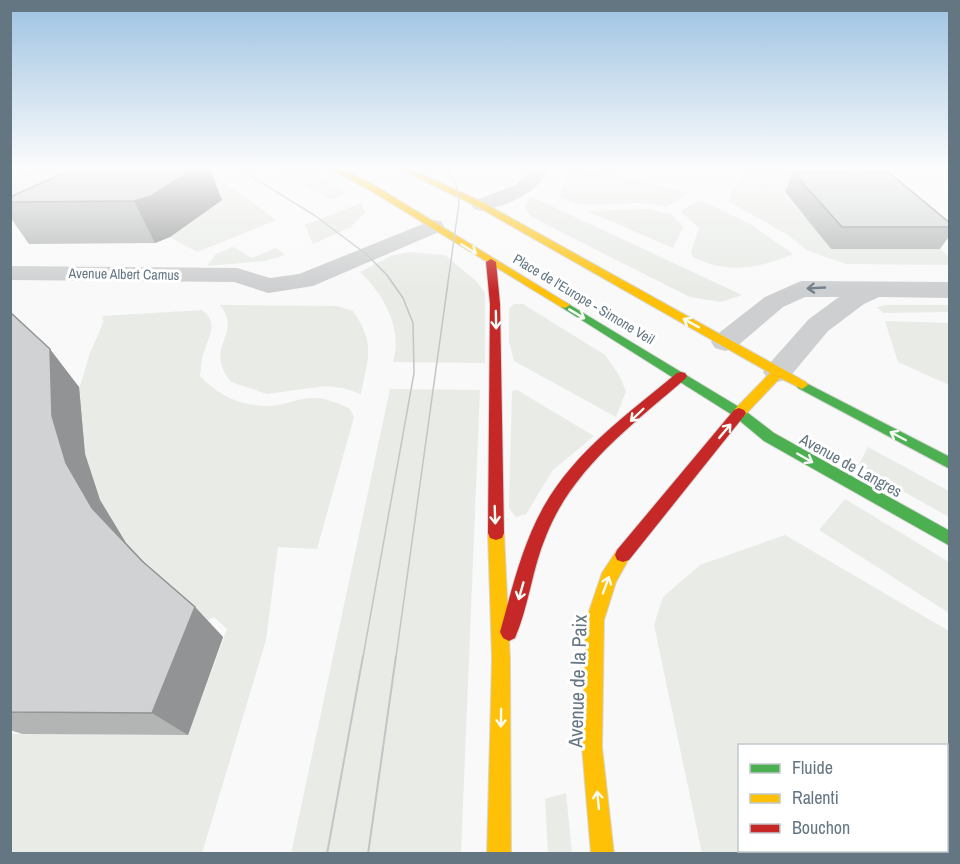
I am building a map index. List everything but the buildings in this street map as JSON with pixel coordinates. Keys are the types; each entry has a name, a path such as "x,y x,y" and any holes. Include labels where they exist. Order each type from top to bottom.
{"main road":[{"path":"425,209 433,213 438,209"},
{"name":"Place de l'Europe - Simone Veil","path":"474,209 721,345 778,372"},
{"name":"Place de l'Europe - Simone Veil","path":"433,213 491,262 685,373 739,413"},
{"path":"491,262 495,304 495,511 501,659 499,854"},
{"path":"778,372 950,464"},
{"name":"Avenue de la Paix","path":"603,854 592,747 595,620 608,579 629,546 739,413 778,372"},
{"path":"501,659 532,553 549,510 565,486 651,402 685,373"},
{"name":"Avenue de Langres","path":"739,413 769,437 950,539"}],"street":[{"name":"Avenue Albert Camus","path":"10,273 237,275 298,259 433,213"},
{"name":"Avenue Albert Camus","path":"237,275 268,286 304,281 433,213"},
{"path":"721,345 774,302 801,289 950,290"},
{"path":"778,372 831,311 851,298 875,290"}],"shaded area":[{"path":"210,209 262,209 277,220 197,252 170,237"},
{"path":"345,209 364,209 365,213 351,227 313,244 305,225"},
{"path":"526,209 559,209 742,295 721,302 690,297 531,217"},
{"path":"649,209 671,214 683,227 673,248 587,211"},
{"path":"720,209 752,225 793,254 743,268 718,266 706,262 693,257 691,252 699,228 680,211"},
{"path":"742,209 798,209 803,215 807,215 830,249 940,249 949,257 949,265 846,264 806,250 788,235"},
{"path":"233,247 252,258 276,248 285,255 265,261 207,266 216,254"},
{"path":"409,252 445,255 476,281 485,293 485,363 393,362 395,337 389,313 377,291 360,272 391,256"},
{"path":"514,304 523,304 605,355 619,375 626,391 616,417 514,361 509,341 509,309"},
{"path":"220,305 337,306 353,311 365,333 368,351 361,394 343,388 325,386 267,394 231,382 223,370 220,359 228,325 226,315"},
{"path":"949,305 949,312 883,313 877,307"},
{"path":"202,310 210,319 211,330 202,358 200,376 223,395 251,405 261,406 308,398 322,399 349,408 354,417 317,549 278,547 266,640 202,853 11,854 11,734 188,735 227,629 214,617 205,622 126,543 87,479 79,389 90,353 104,321 103,316"},
{"path":"885,321 949,323 949,385 898,362"},
{"path":"390,389 480,390 461,853 291,854"},
{"path":"517,390 594,436 553,470 526,514 516,517 509,508 512,391"},
{"path":"868,447 949,491 949,517 858,466"},
{"path":"845,499 949,562 949,613 819,530"},
{"path":"785,535 949,631 949,853 702,853 654,625 663,597 700,565"},
{"path":"566,793 572,853 548,853 545,799"}],"tram line":[{"path":"305,209 366,254 387,275 403,298 413,323 414,373 363,657"},
{"path":"396,657 458,209"},
{"path":"327,854 363,656"},
{"path":"368,854 396,656"}],"traffic: fast":[{"path":"565,305 739,413 769,437 950,539"},
{"path":"802,385 950,464"}],"traffic: slow":[{"path":"408,209 565,305"},
{"path":"489,209 802,385"},
{"path":"739,413 778,372"},
{"path":"496,533 501,659 499,854"},
{"path":"603,854 592,747 595,620 608,579 623,555"}],"traffic: jam":[{"path":"491,262 495,304 496,533"},
{"path":"509,632 536,539 562,490 593,454 681,376"},
{"path":"623,555 739,413"}]}
